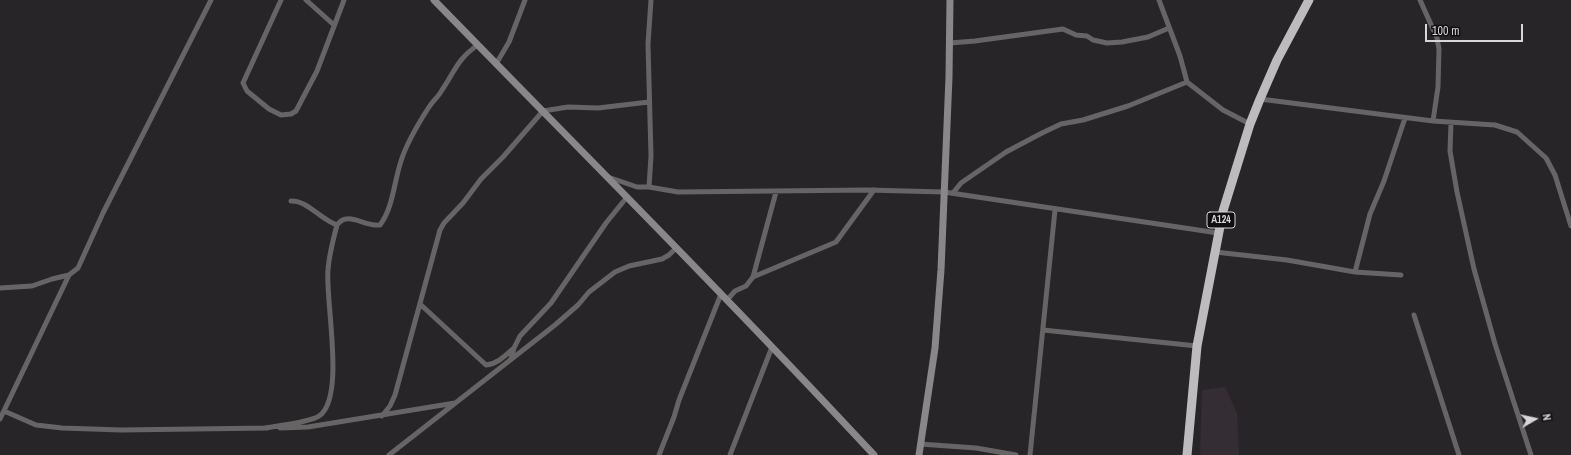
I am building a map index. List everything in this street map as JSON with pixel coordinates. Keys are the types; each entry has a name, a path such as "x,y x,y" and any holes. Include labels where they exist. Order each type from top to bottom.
{"highway":[{"name":"A124","path":"1187,455 1197,346 1223,211 1250,124 1260,99 1280,54 1309,0"}],"street":[{"path":"0,288 32,286 69,275 78,268 103,213 211,0"},
{"path":"281,0 243,83 247,91 269,109 281,115 291,114 296,111 300,105 317,71 344,0"},
{"path":"306,0 334,25"},
{"path":"496,64 510,42 525,0"},
{"path":"649,187 651,156 648,44 651,0"},
{"path":"919,455 935,348 941,270 950,43 950,0"},
{"path":"1159,0 1180,56 1187,82 1223,110 1250,124"},
{"path":"1420,0 1437,38 1439,49 1438,87 1433,121"},
{"path":"435,1 728,300 874,455"},
{"path":"950,43 1063,29 1076,35 1087,36 1097,41 1107,43 1122,42 1148,37 1169,28"},
{"path":"265,428 319,416 326,407 331,396 333,381 333,348 328,271 337,225 344,219 350,218 372,226 380,225 390,205 396,178 404,154 416,128 441,92 459,61 466,53 478,45"},
{"path":"953,193 961,183 1006,152 1042,133 1061,124 1083,120 1128,106 1187,82"},
{"path":"1260,99 1405,118 1451,123 1495,125 1516,132 1532,144 1546,158 1555,174 1571,226"},
{"path":"382,416 390,406 395,395 440,230 481,179 503,157 543,111 568,107 598,108 649,102"},
{"path":"1354,272 1370,214 1384,181 1405,118"},
{"path":"1451,123 1450,151 1474,269 1495,344 1531,455"},
{"path":"608,177 637,186 678,192 874,190 944,192 1218,234"},
{"path":"753,277 836,242 874,190"},
{"path":"728,300 735,291 746,286 753,277 776,192"},
{"path":"510,360 520,336 551,302 606,223 627,197"},
{"path":"291,200 300,202 326,220 337,225"},
{"path":"1030,455 1055,210"},
{"path":"389,455 555,325 578,305 589,292 615,272 628,266 662,259 676,248"},
{"path":"1215,252 1286,260 1354,272 1401,275"},
{"path":"0,419 69,275"},
{"path":"659,455 721,294"},
{"path":"420,304 486,366 499,360 514,348"},
{"path":"1414,315 1459,455"},
{"path":"1042,330 1197,346"},
{"path":"730,455 772,347"},
{"path":"4,411 36,425 62,428 121,430 308,428 455,404"},
{"path":"920,444 976,448 1016,455"}],"shaded area":[{"path":"1225,387 1237,413 1239,455 1200,455 1202,390"}]}
